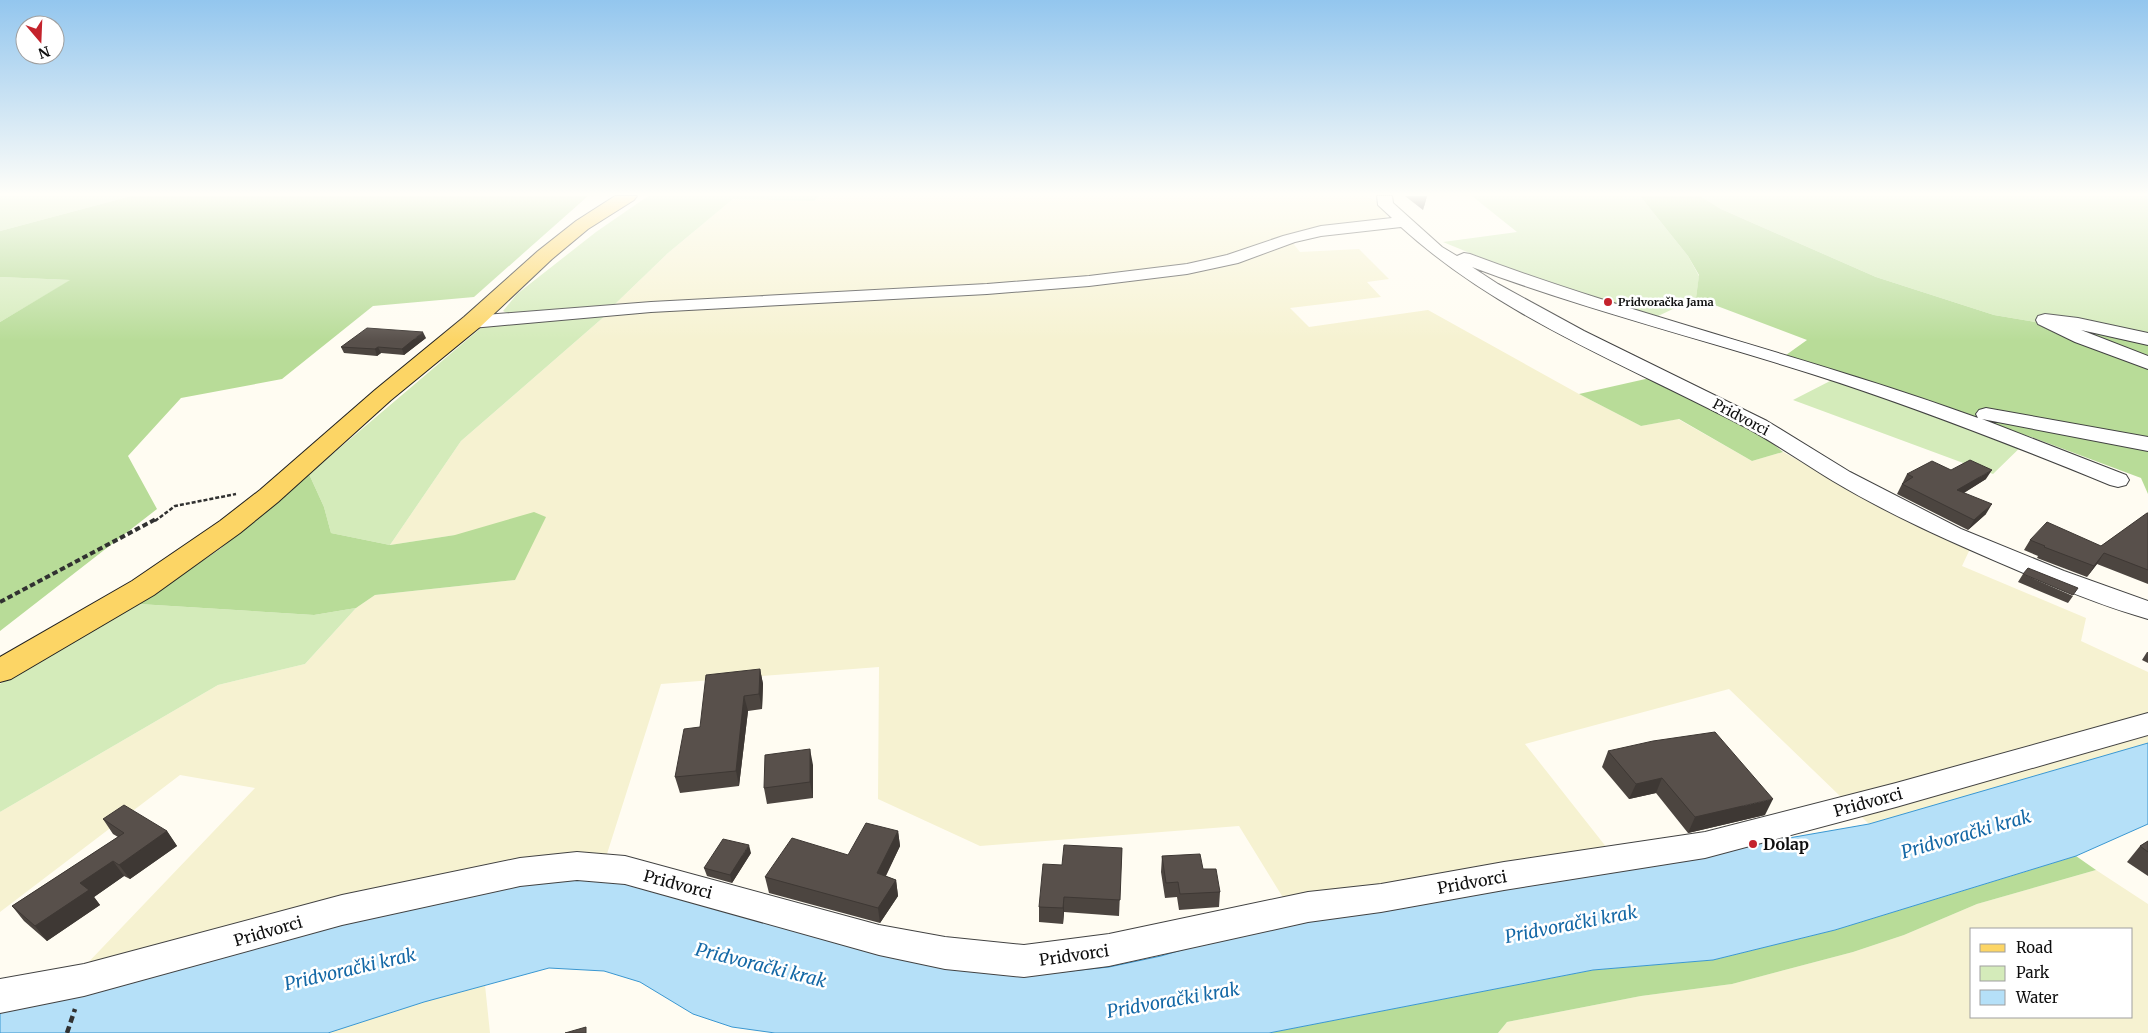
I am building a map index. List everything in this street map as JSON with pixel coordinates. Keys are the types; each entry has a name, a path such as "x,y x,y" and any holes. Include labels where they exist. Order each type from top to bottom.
{"main road":[{"path":"0,671 143,588 230,527 270,496 384,395 472,322 558,244"}],"street":[{"path":"472,322 651,307 987,289 1099,280 1187,269 1232,259 1274,244"},
{"name":"Pridvorci","path":"1430,244 1467,272 1578,335 1759,426 1842,477 1952,534 2055,577 2148,610"},
{"path":"1431,244 1495,270 1585,301 1870,386 2017,438 2118,480"},
{"path":"2148,339 2078,324 2045,320 2082,338 2148,363"},
{"path":"1870,386 2017,421 2148,444"},
{"name":"Pridvorci","path":"0,996 94,978 342,910 520,872 577,866 626,870 879,940 945,953 1024,961 1109,950 1308,907 1381,898 1705,844 1896,795 2148,724"}],"path":[{"path":"0,602 151,523 174,506 242,492"}],"shaded area":[{"path":"679,244 1259,244 1228,255 1183,266 1133,273 986,285 613,306"},
{"path":"1282,244 1294,244 1300,252 1359,249 1389,279 1367,282 1381,297 1290,308 1309,327 1428,310 1579,394 1641,426 1678,419 1752,461 1783,452 1886,508 1970,549 1962,566 2086,618 2081,641 2148,672 2148,743 1869,824 1729,689 1525,744 1622,867 1295,917 1239,826 980,846 878,799 879,667 661,684 606,857 80,971 255,788 180,775 0,912 0,812 218,685 305,664 356,608 375,595 515,580 455,535 390,545 461,441 606,315 1091,286"},
{"path":"2096,870 2148,904 2148,1033 1498,1033 1507,1022 1641,996 1732,984 1853,952 1904,935 1977,904"},
{"path":"485,985 490,1033 328,1033 424,1002"}],"green space":[{"path":"0,244 534,244 474,297 373,306 282,379 181,398 128,456 157,509 0,631 0,322 70,280 0,277"},
{"path":"580,244 679,244 613,306 509,314 503,311 517,294"},
{"path":"1448,244 1679,244 1688,256 1699,276 1696,298 1656,317 1499,265"},
{"path":"1679,244 1801,244 1876,277 1994,315 2148,341 2148,494 2141,478 2031,437 1786,355 1807,340 1696,298 1699,275"},
{"path":"1801,244 2148,244 2148,341 1994,315 1876,277"},
{"path":"0,277 71,280 0,322"},
{"path":"606,315 461,441 390,545 331,533 324,507 309,474 482,327"},
{"path":"1786,355 2031,437 1993,474 1793,400 1834,379 1778,361"},
{"path":"1650,378 1763,436 1783,452 1752,461 1679,419 1641,426 1579,394"},
{"path":"309,474 324,507 331,533 390,545 455,535 534,512 546,517 515,580 375,595 356,608 314,615 139,604 220,549"},
{"path":"139,604 314,615 356,608 305,664 218,685 0,812 0,684"},
{"path":"2076,856 2096,870 1977,904 1904,935 1853,952 1732,984 1641,996 1507,1022 1498,1033 1269,1033 1593,970 1713,960 1835,930"}],"water":[{"name":"Pridvorački krak","path":"2148,743 2148,824 2076,856 1835,930 1713,960 1593,970 1269,1033 775,1033 732,1027 693,1014 640,982 604,971 549,968 424,1002 328,1033 0,1033 0,1007 508,882 596,874 1042,974 1109,967 1161,956 1295,917 1462,895 1869,824"}],"building":[{"path":"367,328 423,332 402,349 341,347"},
{"path":"1970,460 1992,470 1957,490 1992,504 1974,520 1902,484 1913,477 1907,474 1932,461 1951,470"},
{"path":"2147,513 2148,570 2104,553 2094,566 2030,540 2047,522 2101,546"},
{"path":"2028,568 2078,588 2073,595 2023,574"},
{"path":"760,669 759,694 744,696 736,771 675,777 684,729 700,727 706,675"},
{"path":"1715,732 1773,799 1695,817 1662,778 1636,784 1608,751 1653,741"},
{"path":"810,749 810,782 764,788 765,755"},
{"path":"124,805 167,831 119,865 113,861 80,883 89,890 35,926 12,906 124,833 103,819"},
{"path":"866,823 898,831 877,873 896,880 878,908 765,877 792,838 848,855"},
{"path":"723,839 749,845 730,875 704,868"},
{"path":"2148,841 2148,852 2140,846"},
{"path":"1064,845 1122,848 1120,900 1064,897 1063,908 1039,907 1043,864 1062,865"},
{"path":"1200,854 1203,869 1216,869 1220,892 1180,894 1178,882 1166,883 1162,856"},
{"path":"586,1027 586,1033 565,1033"}],"place":[{"name":"Pridvoračka Jama","path":"1608,302"},
{"name":"Dolap","path":"1753,844"}]}
